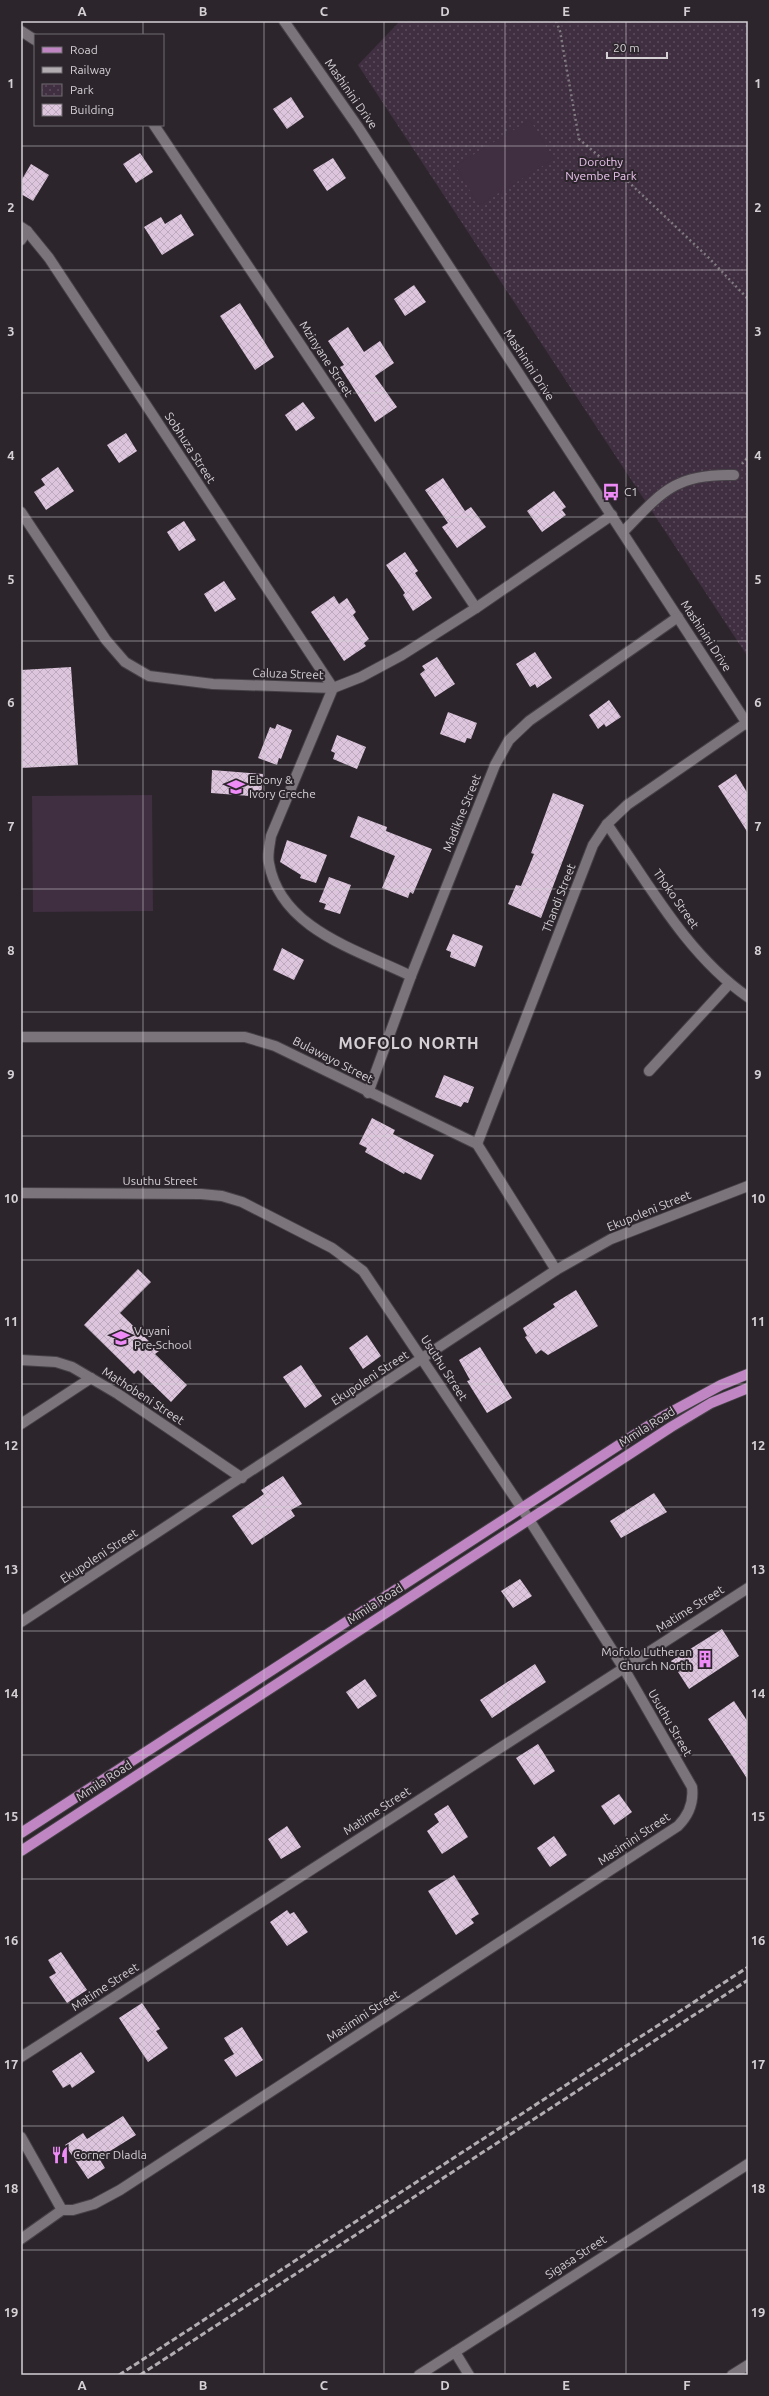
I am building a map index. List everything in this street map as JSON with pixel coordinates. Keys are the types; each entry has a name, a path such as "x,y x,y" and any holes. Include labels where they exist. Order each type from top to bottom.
{"main road":[{"name":"Mmila Road","path":"21,1833 521,1507 662,1417 721,1385 748,1374"},
{"name":"Mmila Road","path":"21,1851 671,1427 710,1403 748,1388"}],"street":[{"name":"Mashinini Drive","path":"284,21 358,127 747,724"},
{"path":"21,31 34,39"},
{"name":"Mzinyane Street","path":"155,126 476,608"},
{"name":"Sobhuza Street","path":"23,233 48,258 333,688"},
{"path":"623,532 665,490 709,474 734,475"},
{"name":"Caluza Street","path":"21,512 106,640 125,662 149,676 212,684 333,688 361,677 476,608 612,515"},
{"name":"Madikne Street","path":"368,1092 411,976 495,765 509,740 528,721 678,617"},
{"path":"333,688 271,836 268,862 273,882 283,900 295,915 316,930 411,976"},
{"name":"Thandi Street","path":"477,1144 593,845 607,824 627,805 747,724"},
{"name":"Thoko Street","path":"607,824 688,940 729,984 748,997"},
{"path":"649,1071 729,984"},
{"name":"Bulawayo Street","path":"21,1036 245,1037 275,1046 477,1144"},
{"path":"477,1144 556,1270"},
{"name":"Ekupoleni Street","path":"21,1622 423,1359 556,1270 611,1239 748,1186"},
{"name":"Usuthu Street","path":"21,1193 200,1194 242,1202 332,1248 363,1271 521,1507 623,1667 692,1787"},
{"name":"Mathobeni Street","path":"21,1360 56,1362 72,1367 118,1394 242,1478"},
{"path":"21,1424 91,1378"},
{"name":"Matime Street","path":"21,2057 623,1667 748,1588"},
{"name":"Masimini Street","path":"21,2239 62,2210 73,2210 94,2204 120,2190 678,1826 684,1820 692,1803 692,1787"},
{"path":"21,2139 62,2210"},
{"name":"Sigasa Street","path":"419,2375 748,2164"},
{"path":"454,2352 469,2375"},
{"path":"732,2375 748,2365"}],"path":[{"path":"556,21 560,31 579,139 620,174 708,258 748,299"}],"green space":[{"name":"Dorothy Nyembe Park","path":"400,21 748,21 748,657 358,65"},
{"path":"530,120 554,159 479,205 455,166"},
{"path":"152,795 153,911 33,912 32,796"}],"building":[{"path":"291,97 304,117 287,129 273,109"},
{"path":"140,153 153,172 136,183 123,164"},
{"path":"333,158 346,178 327,191 313,170"},
{"path":"31,164 49,175 33,201 21,194 21,181"},
{"path":"181,214 194,235 162,255 144,227 161,217 165,224"},
{"path":"414,285 426,302 405,316 394,299"},
{"path":"240,303 274,357 255,370 220,316"},
{"path":"348,327 364,352 380,341 394,363 375,376 397,407 375,422 340,367 344,365 328,341"},
{"path":"303,402 315,418 296,431 285,415"},
{"path":"126,433 137,451 119,463 107,445"},
{"path":"58,467 74,491 46,510 34,492 45,485 41,479"},
{"path":"443,478 465,511 471,507 486,527 457,548 442,527 448,523 425,490"},
{"path":"554,491 566,507 562,510 566,515 542,532 527,511"},
{"path":"184,521 196,540 179,551 167,532"},
{"path":"405,552 418,571 415,573 432,598 413,611 403,595 405,593 386,565"},
{"path":"224,581 236,599 215,612 204,594"},
{"path":"334,596 339,604 347,598 356,612 353,615 369,639 364,643 366,646 344,661 311,612"},
{"path":"535,652 552,678 537,688 535,684 530,687 516,664"},
{"path":"437,657 455,684 435,697 420,674 425,670 422,666"},
{"path":"71,667 78,765 21,768 21,670"},
{"path":"609,700 621,717 606,727 604,724 598,729 589,715"},
{"path":"448,712 477,723 471,739 467,738 465,743 440,734"},
{"path":"277,724 292,730 281,759 279,758 277,765 258,758 270,727 275,729"},
{"path":"337,735 366,747 357,769 333,759 335,753 331,751"},
{"name":"Ebony & Ivory Creche","path":"212,770 263,774 261,797 211,793"},
{"path":"736,774 748,794 748,833 718,786"},
{"path":"553,793 584,805 541,918 508,904 516,885 521,886 534,854 531,853"},
{"path":"358,816 387,827 386,831 432,849 413,894 410,892 408,898 382,888 395,856 350,837"},
{"path":"287,840 327,855 316,883 300,878 301,875 280,862"},
{"path":"329,877 351,885 340,914 324,909 326,904 319,902"},
{"path":"453,934 483,946 475,967 450,957 451,952 446,950"},
{"path":"282,948 304,960 294,980 273,970"},
{"path":"444,1075 474,1087 468,1103 464,1102 461,1107 435,1097"},
{"path":"372,1118 395,1130 393,1134 434,1155 421,1180 405,1172 404,1174 365,1152 367,1148 359,1144"},
{"name":"Vuyani Pre-School","path":"138,1269 151,1282 120,1313 159,1351 155,1354 187,1385 171,1402 138,1370 134,1374 84,1325"},
{"path":"576,1290 598,1326 548,1355 541,1350 536,1354 525,1337 527,1336 523,1328 555,1307 553,1304"},
{"path":"367,1335 381,1356 363,1369 349,1348"},
{"path":"480,1347 512,1398 487,1413 467,1381 470,1380 459,1360"},
{"path":"301,1365 322,1396 305,1408 283,1377"},
{"path":"283,1476 302,1504 291,1510 295,1516 252,1545 232,1516 264,1494 261,1490"},
{"path":"654,1493 667,1512 621,1538 610,1521"},
{"path":"520,1579 532,1596 513,1608 501,1591"},
{"name":"Mofolo Lutheran Church North","path":"722,1629 739,1656 689,1689 671,1661"},
{"path":"535,1664 546,1682 492,1718 480,1700"},
{"path":"365,1679 377,1696 358,1709 346,1692"},
{"path":"734,1701 748,1722 748,1780 708,1719"},
{"path":"538,1744 555,1771 534,1785 516,1758"},
{"path":"619,1794 632,1812 614,1825 601,1806"},
{"path":"448,1805 468,1837 442,1854 427,1831 439,1822 434,1814"},
{"path":"287,1826 301,1847 281,1859 268,1839"},
{"path":"554,1836 567,1855 550,1867 537,1848"},
{"path":"454,1875 479,1914 471,1919 474,1923 456,1935 428,1891"},
{"path":"287,1910 290,1914 294,1912 308,1932 287,1946 270,1922"},
{"path":"61,1952 87,1990 67,2003 49,1977 56,1973 48,1960"},
{"path":"142,2003 160,2029 156,2031 168,2048 148,2062 119,2018"},
{"path":"242,2027 263,2060 236,2077 224,2060 234,2054 224,2038"},
{"path":"81,2052 95,2072 72,2088 70,2084 63,2088 52,2071"},
{"path":"123,2116 136,2135 99,2158 105,2168 88,2179 65,2145 83,2133 87,2139"}],"railway":[{"path":"119,2375 748,1967"},
{"path":"140,2375 748,1980"}],"place":[{"name":"C1","path":"611,492"},
{"name":"Ebony & Ivory Creche","path":"236,787"},
{"name":"Vuyani Pre-School","path":"121,1338"},
{"name":"Mofolo Lutheran Church North","path":"705,1659"},
{"name":"Corner Dladla","path":"60,2155"}],"district":[{"name":"MOFOLO NORTH","path":"409,1043"}]}
